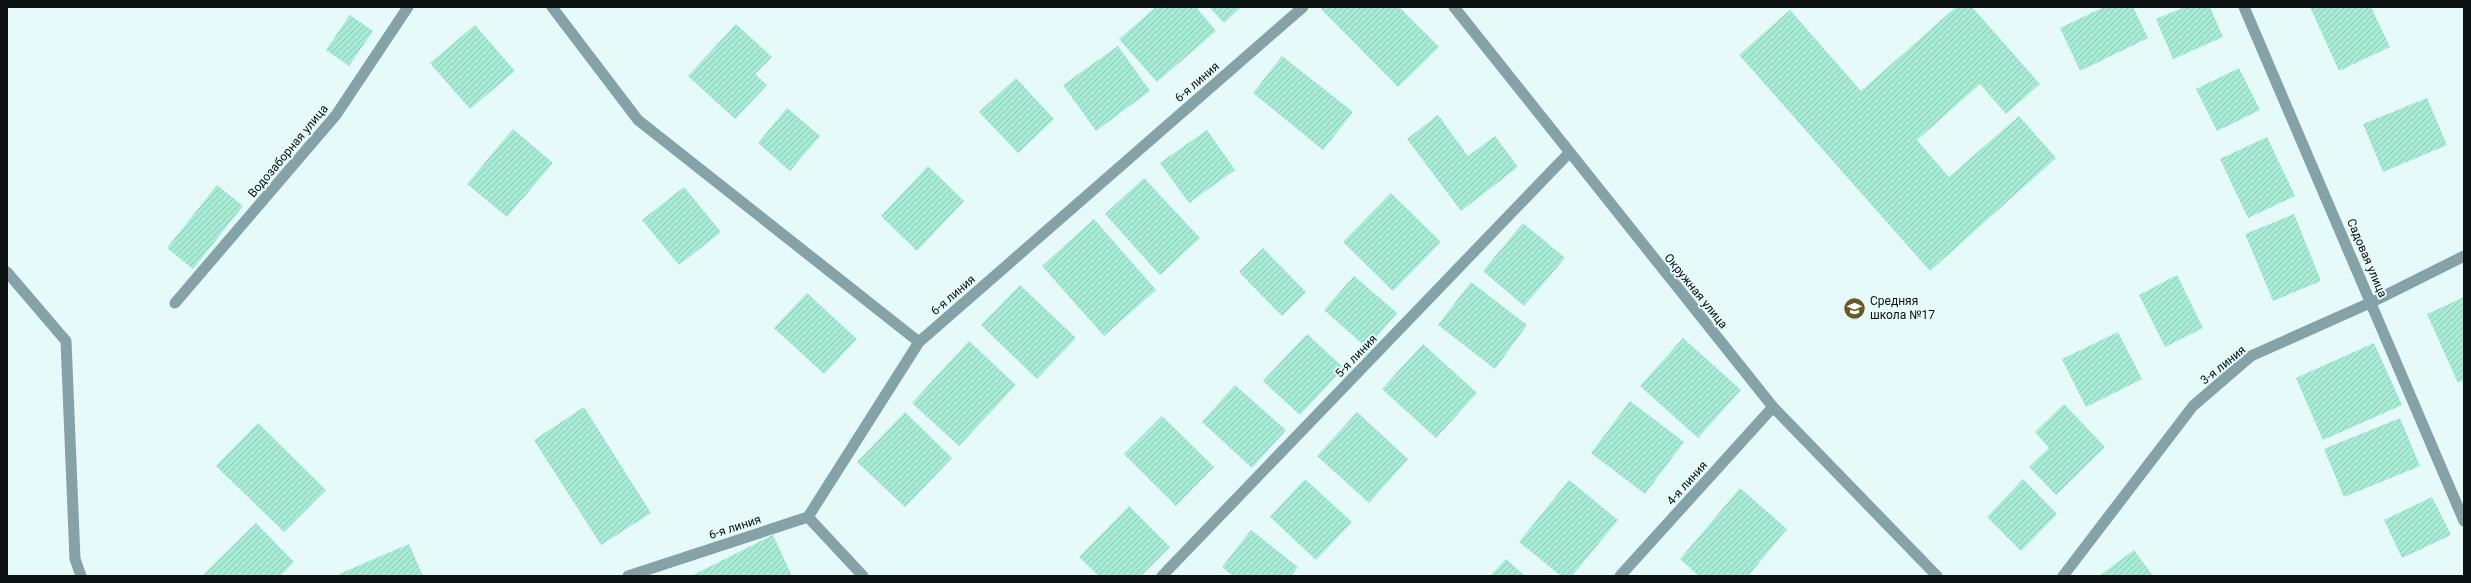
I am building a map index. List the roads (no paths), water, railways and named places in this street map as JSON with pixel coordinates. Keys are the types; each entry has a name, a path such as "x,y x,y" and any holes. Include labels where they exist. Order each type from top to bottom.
{"street":[{"name":"Водозаборная улица","path":"175,303 336,115 408,7"},
{"path":"552,7 638,120 919,342"},
{"name":"6-я линия","path":"628,576 808,517 919,342 1303,7"},
{"name":"Окружная улица","path":"1454,7 1773,407 1937,576"},
{"name":"Садовая улица","path":"2244,7 2372,302 2464,521"},
{"name":"5-я линия","path":"1162,576 1569,153"},
{"name":"3-я линия","path":"2063,576 2193,406 2251,356 2372,302 2464,256"},
{"path":"7,272 66,341 75,559 80,576"},
{"name":"4-я линия","path":"1620,576 1773,407"},
{"path":"808,517 864,576"}],"place":[{"name":"Средняя школа №17","path":"1854,308"}]}
